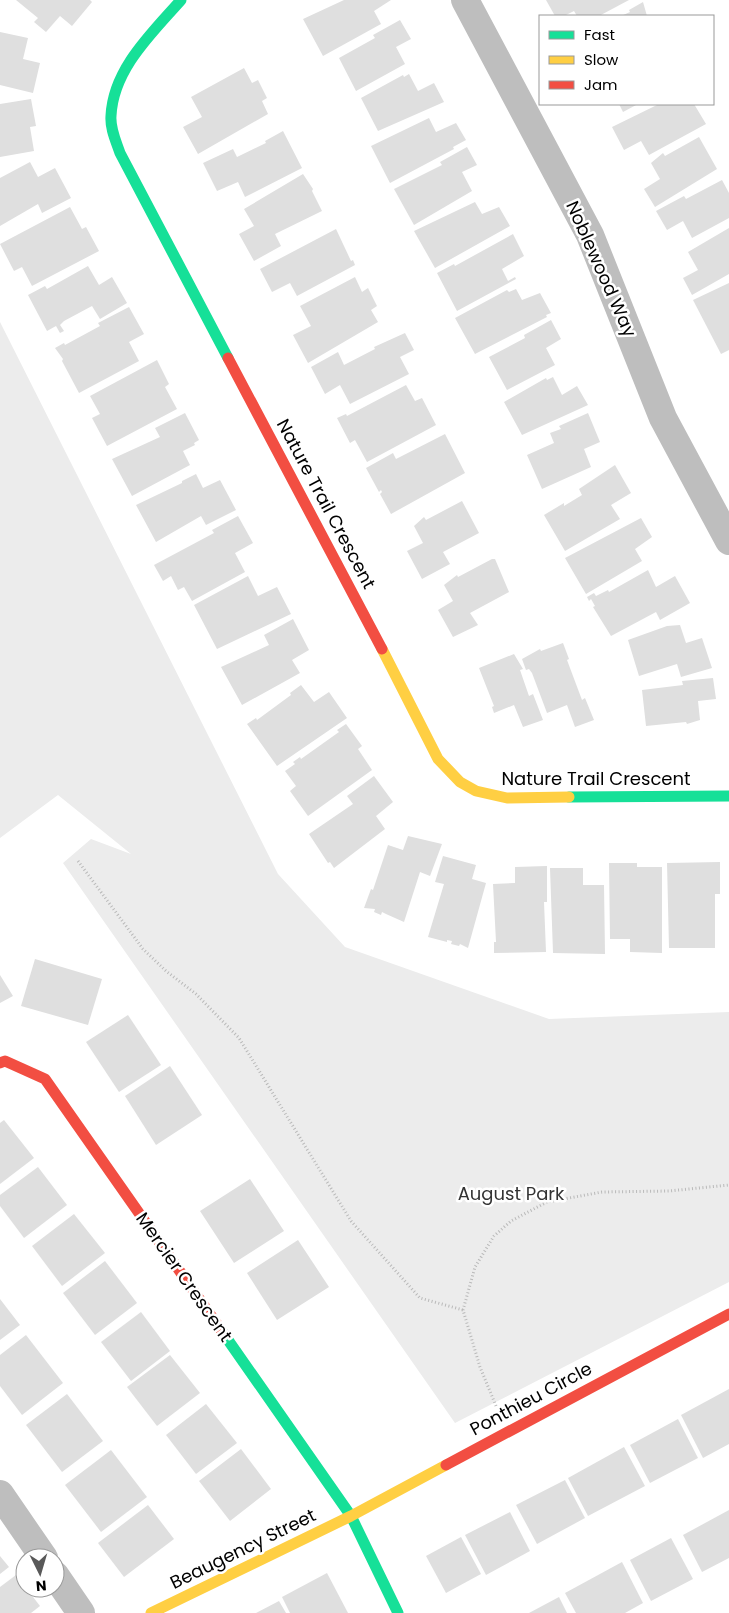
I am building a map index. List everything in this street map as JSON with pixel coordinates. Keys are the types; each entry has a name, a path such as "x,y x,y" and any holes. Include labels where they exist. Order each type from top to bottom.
{"street":[{"name":"Nature Trail Crescent","path":"181,0 130,63 116,89 111,116 120,153 373,631 438,759 452,777 482,795 507,798 729,796"},
{"name":"Noblewood Way","path":"465,0 590,236 663,418 729,541"},
{"name":"Mercier Crescent","path":"0,1063 5,1061 45,1079 350,1516 398,1613"},
{"name":"Ponthieu Circle","path":"350,1516 729,1314"},
{"path":"0,1494 37,1548"},
{"name":"Beaugency Street","path":"152,1613 350,1516"},
{"path":"65,1590 81,1613"}],"path":[{"path":"78,860 143,949 166,971 196,994 239,1038 350,1221 420,1298 463,1310"},
{"path":"510,1430 498,1411 480,1366 463,1310 475,1267 494,1236 511,1221 547,1202 602,1192 669,1191 729,1186"}],"green space":[{"name":"August Park","path":"0,322 278,874 345,947 549,1019 729,1012 729,1282 455,1423 63,863 91,839 131,854 58,795 0,838"}],"building":[{"path":"16,0 90,0 92,2 72,26 60,16 46,32 34,22 38,18"},
{"path":"344,0 391,0 374,11 381,24 323,56 303,19"},
{"path":"546,0 629,0 601,15 576,15 574,11 566,15 554,15"},
{"path":"643,2 647,15 623,15 630,12 629,10"},
{"path":"400,20 411,39 396,47 405,64 356,91 339,58 375,38 373,35"},
{"path":"0,32 28,38 23,59 40,63 33,93 0,85"},
{"path":"244,68 252,83 258,80 267,98 262,101 268,114 198,154 183,127 202,117 191,97"},
{"path":"409,74 418,91 434,83 444,102 378,131 361,98 403,75 404,77"},
{"path":"31,99 36,126 30,127 34,151 0,157 0,104"},
{"path":"620,105 636,105 623,112"},
{"path":"657,105 695,105 706,124 649,155 641,141 624,150 612,127"},
{"path":"429,118 436,132 456,123 466,140 453,147 454,149 390,183 371,146"},
{"path":"283,131 302,168 245,197 238,182 217,191 203,163 233,149 237,157 266,143 265,141"},
{"path":"699,137 717,169 655,207 644,189 660,179 651,163 663,153 665,156"},
{"path":"467,147 477,165 462,172 472,191 414,225 394,189 442,165 440,162"},
{"path":"30,162 38,177 55,168 71,198 42,213 38,204 0,226 0,178"},
{"path":"303,174 313,189 312,191 322,211 275,234 281,246 254,261 239,234 254,226 244,209"},
{"path":"722,180 729,193 729,218 692,238 683,221 667,230 656,211 684,196 686,199"},
{"path":"475,202 482,214 499,207 510,226 435,268 414,231"},
{"path":"70,207 82,229 86,227 99,251 32,286 22,267 14,271 0,244"},
{"path":"729,228 729,274 692,295 683,278 698,270 688,252"},
{"path":"336,229 351,261 353,260 355,265 297,296 290,283 272,292 260,269"},
{"path":"513,234 524,256 502,269 508,281 515,277 516,279 457,311 437,273 454,264 455,266"},
{"path":"88,266 99,285 112,277 127,303 100,319 92,306 64,321 60,325 64,331 60,333 56,326 47,331 28,295 45,286 47,289"},
{"path":"355,277 362,292 368,288 377,306 371,310 378,322 308,363 293,335 311,326 300,306"},
{"path":"729,283 729,350 721,354 693,300"},
{"path":"516,289 522,300 540,293 551,313 546,315 547,317 475,354 455,318 507,290 509,292"},
{"path":"129,307 144,334 129,342 139,361 79,393 62,361 63,359 55,348 64,343 65,345 100,326 98,323"},
{"path":"551,320 561,339 546,348 555,365 507,390 489,357 525,338 524,335"},
{"path":"405,333 414,350 400,357 409,374 350,404 340,385 325,394 311,367 338,352 344,365 375,349 374,347"},
{"path":"157,360 169,384 165,387 177,409 107,446 92,418 100,414 90,396"},
{"path":"553,377 562,395 577,386 588,405 522,435 504,402 546,378 547,380"},
{"path":"406,385 415,401 422,398 436,425 367,462 355,440 350,443 337,418 346,414 347,416"},
{"path":"185,413 199,440 194,443 195,445 183,451 190,465 132,496 112,459 160,437 155,428"},
{"path":"588,413 600,442 584,449 591,467 542,489 527,455 554,443 550,433 561,429 559,426"},
{"path":"445,434 465,473 391,514 380,494 381,490 379,492 366,468 393,453 396,459"},
{"path":"615,465 631,493 611,505 620,519 565,551 544,515 582,495 579,489"},
{"path":"196,474 203,488 220,480 236,510 206,525 201,516 156,542 136,505 182,483 182,481"},
{"path":"462,501 479,533 443,552 450,564 422,579 407,551 423,543 414,526 424,517 426,520"},
{"path":"238,516 253,543 235,553 245,572 192,601 184,587 178,590 171,576 163,581 154,565 214,533 212,530"},
{"path":"641,518 652,537 635,549 642,561 586,594 565,558"},
{"path":"495,559 509,592 470,613 478,625 453,637 438,610 453,601 444,585 457,575 458,577"},
{"path":"648,570 656,587 675,576 690,603 660,620 656,612 611,636 593,607 595,606 591,599 589,601 587,597 594,593 596,596 608,590 609,592"},
{"path":"248,576 258,596 277,587 291,614 217,649 194,605"},
{"path":"293,619 309,650 292,660 300,673 242,705 221,667 269,645 264,635"},
{"path":"680,625 686,643 702,638 712,668 681,677 677,664 639,676 628,640 667,626"},
{"path":"563,643 569,659 567,660 582,700 585,698 594,720 575,727 567,705 547,713 532,673 529,669 526,670 522,659 540,649 541,651"},
{"path":"514,654 523,669 520,670 529,696 533,694 543,720 523,727 514,705 494,713 492,707 494,706 479,668"},
{"path":"713,678 716,699 698,701 700,720 687,724 686,722 646,726 642,690 683,685 682,681"},
{"path":"301,685 314,702 329,692 347,718 277,766 247,724 256,718 257,720 291,695 290,693"},
{"path":"346,724 362,746 358,749 372,770 308,816 290,791 296,786 285,771 295,764 293,762 300,757 301,759 339,732 337,730"},
{"path":"374,776 393,802 376,816 385,829 334,868 330,862 328,863 309,834 353,804 347,796"},
{"path":"408,836 442,844 430,876 420,872 404,922 382,912 381,915 374,912 375,909 364,908 371,889 373,890 388,845 403,850"},
{"path":"443,856 476,865 472,879 486,883 468,948 460,944 459,946 451,944 452,941 447,940 447,942 428,937 444,884 435,882"},
{"path":"720,862 720,894 715,894 715,948 669,948 667,863"},
{"path":"609,863 637,863 637,867 662,867 662,953 630,952 630,939 610,939"},
{"path":"547,866 547,902 544,902 546,952 494,953 494,942 496,942 493,884 515,883 515,867"},
{"path":"550,868 583,868 583,885 604,885 605,954 553,953"},
{"path":"35,959 102,979 88,1025 21,1006"},
{"path":"0,975 13,996 0,1003"},
{"path":"128,1015 161,1065 119,1092 86,1042"},
{"path":"170,1066 202,1115 156,1145 125,1096"},
{"path":"4,1120 34,1158 0,1184 0,1123"},
{"path":"38,1167 67,1205 24,1238 0,1206 0,1195"},
{"path":"250,1179 284,1231 234,1263 200,1211"},
{"path":"74,1214 105,1253 62,1286 32,1246"},
{"path":"298,1240 329,1287 277,1320 247,1273"},
{"path":"105,1261 137,1303 95,1335 63,1293"},
{"path":"0,1299 20,1325 0,1340"},
{"path":"141,1312 170,1351 131,1381 101,1342"},
{"path":"26,1335 63,1383 22,1415 0,1386 0,1355"},
{"path":"170,1355 200,1393 157,1426 127,1387"},
{"path":"729,1389 729,1444 703,1458 681,1415"},
{"path":"67,1394 103,1441 62,1472 26,1425"},
{"path":"206,1404 237,1443 196,1474 166,1435"},
{"path":"678,1419 698,1458 650,1483 630,1445"},
{"path":"624,1447 645,1486 588,1516 568,1478"},
{"path":"241,1449 271,1489 230,1521 199,1481"},
{"path":"111,1450 147,1497 101,1532 65,1485"},
{"path":"565,1480 585,1518 537,1544 516,1505"},
{"path":"148,1505 174,1539 124,1577 98,1543"},
{"path":"729,1510 729,1558 702,1572 683,1535"},
{"path":"510,1512 530,1551 486,1575 465,1535"},
{"path":"461,1537 481,1574 446,1593 426,1556"},
{"path":"671,1538 693,1579 651,1601 630,1560"},
{"path":"0,1556 9,1567 0,1574"},
{"path":"622,1562 643,1603 625,1613 576,1613 565,1593"},
{"path":"327,1573 348,1613 290,1613 282,1597"},
{"path":"15,1576 15,1598 34,1598 40,1606 31,1613 0,1613 0,1587"},
{"path":"559,1597 567,1613 529,1613"},
{"path":"279,1601 286,1613 256,1613"}],"traffic: fast":[{"path":"181,0 147,39 126,67 113,99 111,126 120,153 228,358"},
{"path":"569,797 729,796"},
{"path":"221,1330 351,1516 398,1613"}],"traffic: slow":[{"path":"382,649 438,759 460,782 476,791 507,798 569,797"},
{"path":"151,1613 351,1516 446,1465"}],"traffic: jam":[{"path":"228,358 382,649"},
{"path":"0,1063 5,1061 45,1079 221,1330"},
{"path":"446,1465 729,1314"}]}
